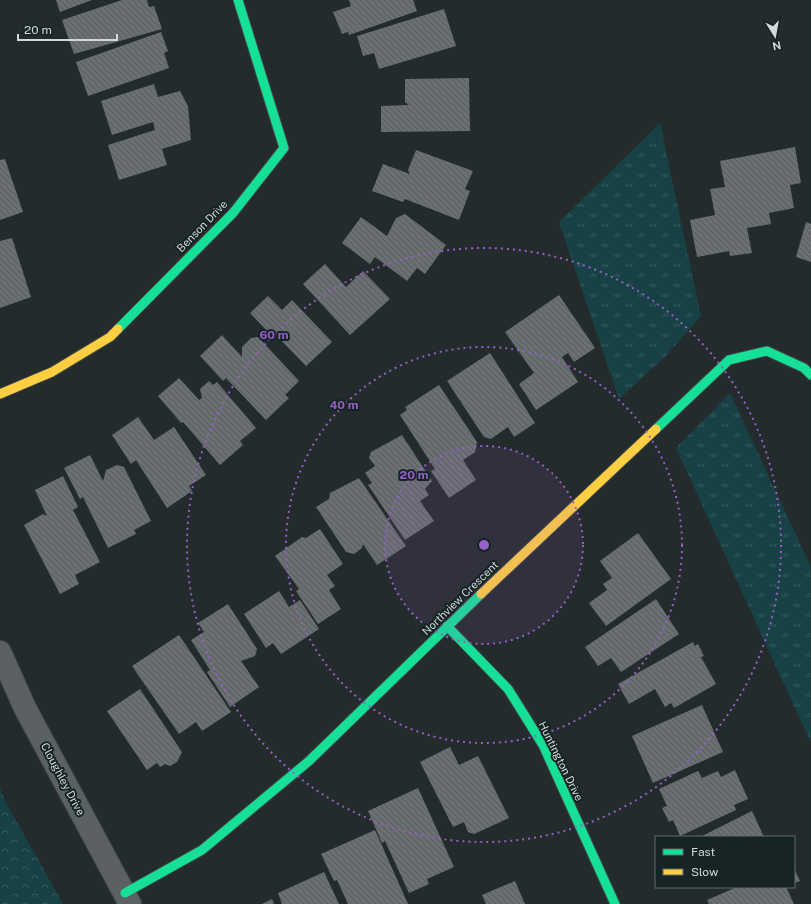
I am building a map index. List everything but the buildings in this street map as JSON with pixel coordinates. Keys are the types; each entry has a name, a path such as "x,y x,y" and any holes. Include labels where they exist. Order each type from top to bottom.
{"street":[{"name":"Benson Drive","path":"0,394 52,372 110,338 233,212 284,148 238,0"},
{"name":"Northview Crescent","path":"127,898 202,850 309,761 447,626 729,360 767,351 804,368 811,375"},
{"name":"Huntington Drive","path":"447,626 508,689 543,745 615,904"},
{"name":"Cloughley Drive","path":"0,652 25,708 127,898"}],"green space":[{"path":"660,123 701,316 667,355 619,399 559,222"},
{"path":"730,393 811,567 811,743 676,448"},
{"path":"0,788 5,801 63,904 0,904"}],"traffic: fast":[{"path":"118,329 233,213 284,148 238,0"},
{"path":"656,429 729,360 767,351 804,368 811,375"},
{"path":"125,893 202,850 309,761 481,594"},
{"path":"447,626 508,689 543,745 615,904"}],"traffic: slow":[{"path":"0,394 52,372 110,337 118,329"},
{"path":"481,594 656,429"}]}
